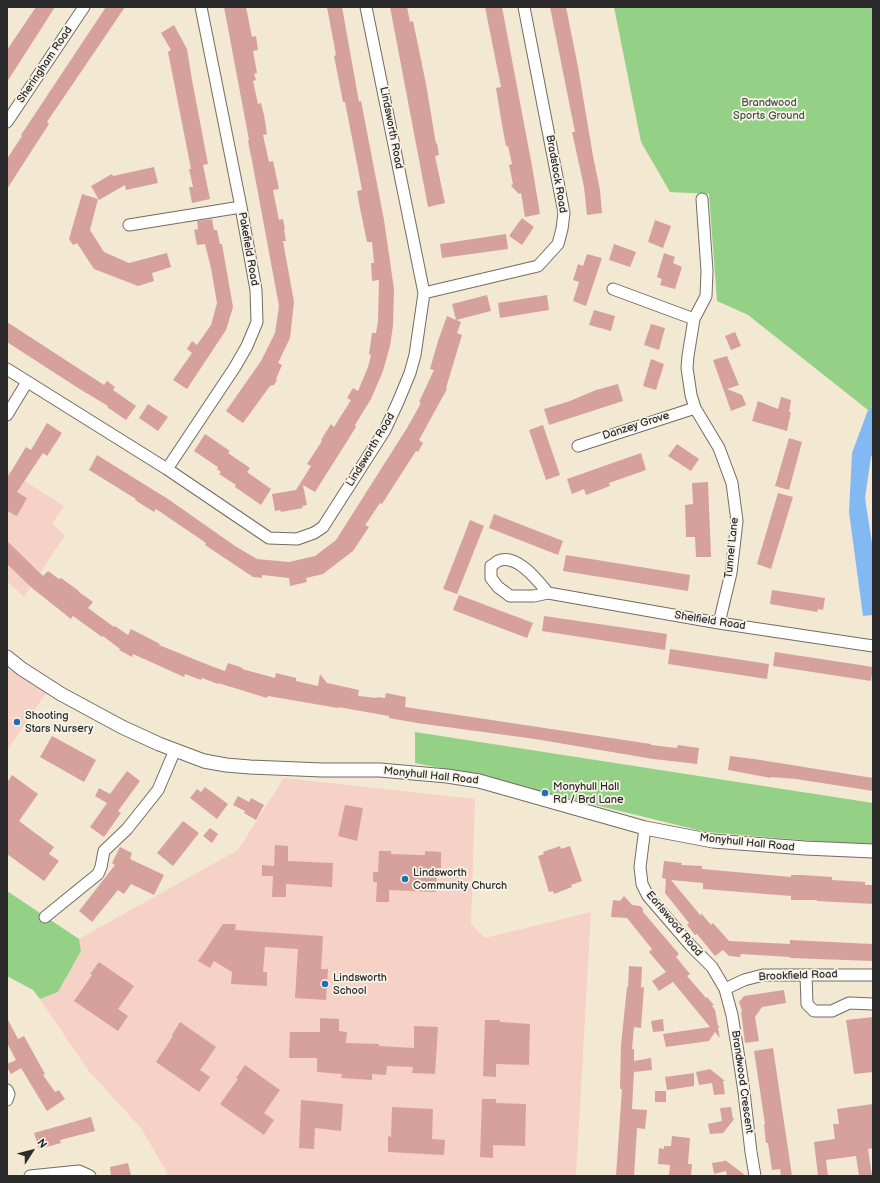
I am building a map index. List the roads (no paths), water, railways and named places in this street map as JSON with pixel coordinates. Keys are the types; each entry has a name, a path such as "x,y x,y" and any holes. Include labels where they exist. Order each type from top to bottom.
{"street":[{"name":"Sheringham Road","path":"7,122 84,7"},
{"name":"Pakefield Road","path":"167,469 179,453 247,346 256,322 256,290 201,7"},
{"name":"Lindsworth Road","path":"7,369 167,469 268,538 298,539 314,533 323,527 385,430 398,402 410,373 415,355 424,293 366,7"},
{"name":"Bradstock Road","path":"424,293 538,266 558,244 564,213 524,7"},
{"name":"Tunnel Lane","path":"702,199 707,271 706,296 694,319 687,368 691,395 695,408 719,448 732,483 737,521 731,573 719,622"},
{"path":"129,225 241,207"},
{"path":"613,289 694,319"},
{"path":"7,415 27,382"},
{"name":"Danzey Grove","path":"578,446 695,408"},
{"name":"Shelfield Road","path":"548,593 532,574 521,564 508,560 499,560 491,566 491,578 498,587 510,596 534,596 548,593 873,646"},
{"name":"Monyhull Hall Road","path":"7,657 22,669 61,694 122,727 159,744 204,761 226,765 322,770 380,770 447,776 478,781 645,828 713,841 873,851"},
{"path":"45,917 98,874 104,851 127,830 158,790 175,750"},
{"name":"Earlswood Road","path":"645,828 640,867 642,884 648,896 691,946 712,967 726,989"},
{"name":"Brookfield Road","path":"726,989 744,980 763,975 873,975"},
{"path":"806,975 807,1004 814,1011 832,1011 849,1003 873,1004"},
{"name":"Brandwood Crescent","path":"726,989 738,1052 755,1176"},
{"path":"7,1090 9,1094 7,1100"},
{"path":"30,1176 79,1171 88,1175"}],"water":[{"path":"873,405 873,454 871,457 865,498 873,550 873,615 863,616 849,512 852,453 868,410"}],"place":[{"name":"Shooting Stars Nursery","path":"17,722"},
{"name":"Monyhull Hall Rd / Brd Lane","path":"545,793"},
{"name":"Lindsworth Community Church","path":"405,879"},
{"name":"Lindsworth School","path":"325,984"}],"park label":[{"name":"Brandwood Sports Ground","path":"769,109"}]}
